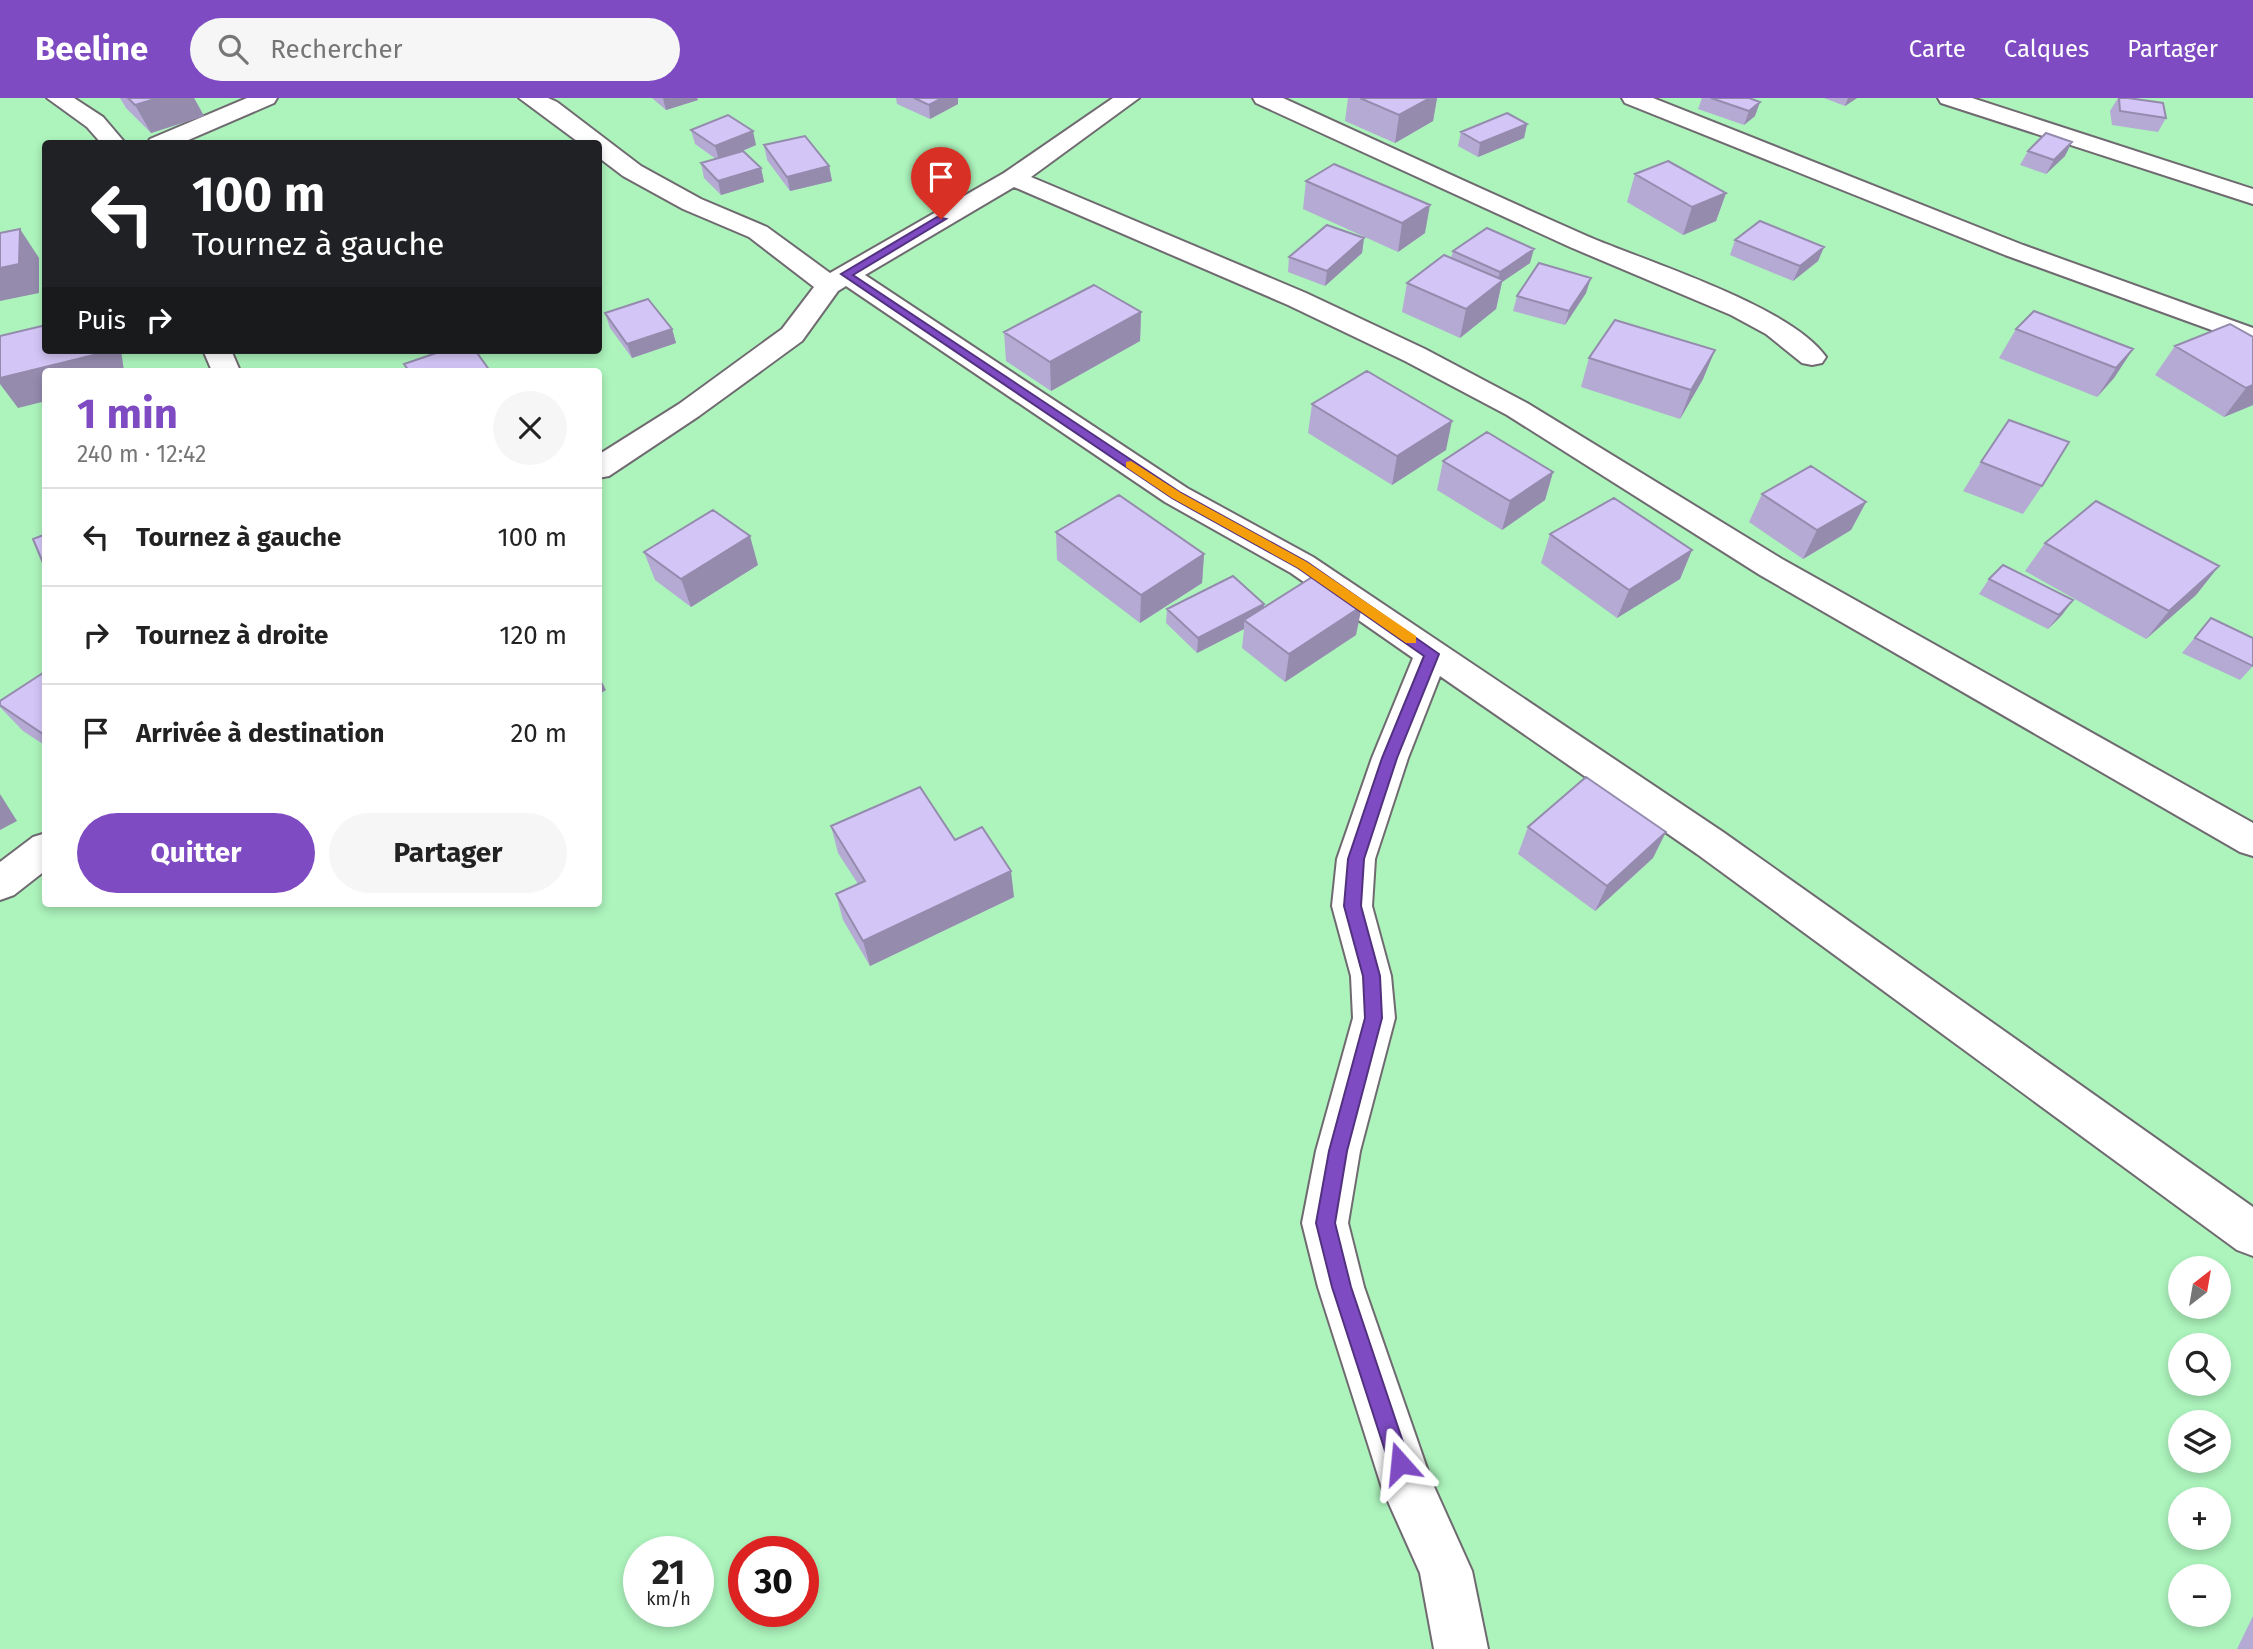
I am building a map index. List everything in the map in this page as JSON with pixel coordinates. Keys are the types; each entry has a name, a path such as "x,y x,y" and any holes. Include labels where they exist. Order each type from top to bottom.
{"street":[{"path":"58,98 95,122 111,140"},
{"path":"167,140 266,98"},
{"path":"530,98 549,107 592,140"},
{"path":"1264,98 1579,242 1741,309 1776,328 1812,357"},
{"path":"1633,98 2014,250 2253,337"},
{"path":"1949,98 2253,197"},
{"path":"602,466 689,410 792,335 837,280 1013,178 1108,103"},
{"path":"602,148 632,171 692,204 758,232 1176,495 1302,565 1721,851 2055,1088 2253,1234"},
{"path":"1013,178 1297,299 1415,355 1505,403 1771,567 2253,841"},
{"path":"1432,654 1390,758 1356,859 1352,906 1371,976 1374,1018 1338,1151 1325,1223 1341,1287 1408,1488 1446,1571 1461,1649"},
{"path":"0,884 42,851"}],"green space":[{"path":"0,98 2253,98 2253,1649 0,1649"}],"building":[{"path":"128,98 158,98 135,105"},
{"path":"914,98 942,98 929,105"},
{"path":"1360,98 1430,98 1399,115"},
{"path":"1711,98 1749,98 1760,102 1749,111"},
{"path":"2119,98 2163,103 2166,118 2120,111"},
{"path":"1507,113 1527,124 1480,143 1461,132"},
{"path":"728,115 753,131 715,146 691,130"},
{"path":"2046,133 2072,142 2054,160 2028,151"},
{"path":"805,136 829,166 787,177 764,145"},
{"path":"743,151 761,168 718,181 701,163"},
{"path":"1668,161 1726,193 1692,207 1635,174"},
{"path":"1334,164 1430,205 1402,223 1306,181"},
{"path":"1760,221 1824,247 1800,266 1735,240"},
{"path":"1327,225 1364,238 1327,271 1289,257"},
{"path":"1487,228 1534,249 1500,272 1453,251"},
{"path":"20,229 19,264 0,268 0,233"},
{"path":"1444,255 1503,280 1466,309 1407,283"},
{"path":"1539,263 1591,278 1569,311 1517,296"},
{"path":"1094,285 1141,312 1050,362 1004,332"},
{"path":"648,299 672,329 627,344 605,313"},
{"path":"2034,311 2133,349 2116,368 2016,329"},
{"path":"1615,320 1715,350 1691,390 1589,358"},
{"path":"2230,324 2253,337 2253,385 2246,388 2175,346"},
{"path":"42,326 42,354 98,354 0,378 0,336"},
{"path":"433,354 478,354 488,368 407,368 404,364"},
{"path":"1367,371 1452,421 1397,456 1312,404"},
{"path":"2009,420 2069,442 2042,486 1981,462"},
{"path":"1487,432 1553,472 1510,501 1443,461"},
{"path":"1811,466 1866,502 1817,530 1762,494"},
{"path":"1119,495 1204,554 1141,595 1056,532"},
{"path":"1614,498 1692,550 1629,590 1550,534"},
{"path":"2096,501 2219,566 2169,611 2045,543"},
{"path":"713,510 750,536 681,579 644,552"},
{"path":"42,536 42,560 33,539"},
{"path":"2003,565 2073,600 2059,615 1989,579"},
{"path":"1317,574 1362,606 1289,654 1244,620"},
{"path":"1233,576 1264,604 1198,638 1167,609"},
{"path":"2211,618 2253,638 2253,666 2195,638"},
{"path":"42,674 42,733 0,705 0,701"},
{"path":"1586,777 1666,832 1607,886 1528,827"},
{"path":"920,787 955,840 982,827 1011,871 863,941 836,894 865,881 831,826"}],"slow traffic":[{"path":"1131,464 1176,495 1302,565 1411,639"}],"route":[{"path":"941,219 846,274 1176,495 1302,565 1432,654 1390,758 1356,859 1352,906 1371,976 1374,1018 1338,1151 1325,1223 1341,1287 1400,1463"}]}
